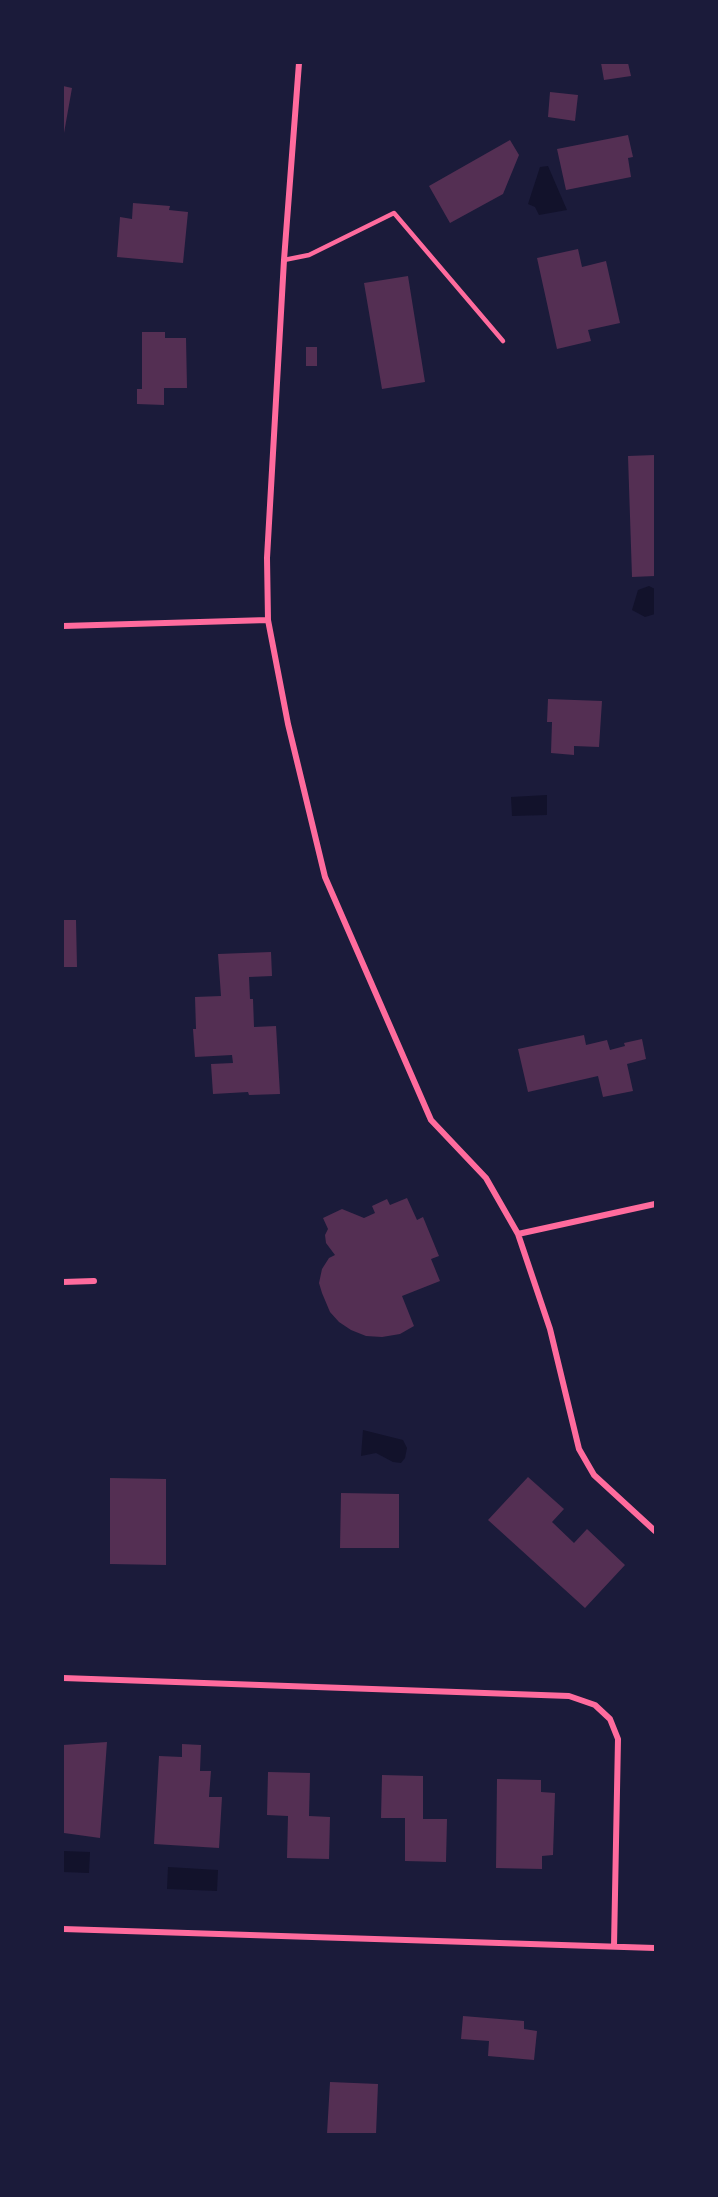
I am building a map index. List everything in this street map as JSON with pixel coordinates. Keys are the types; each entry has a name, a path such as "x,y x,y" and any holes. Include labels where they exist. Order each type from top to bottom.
{"street":[{"path":"299,63 284,260 267,558 268,620 288,724 325,877 431,1120 486,1178 518,1234 550,1329 579,1449 594,1475 655,1531"},
{"path":"63,626 268,620"},
{"path":"518,1234 655,1204"},
{"path":"63,1282 94,1281"},
{"path":"63,1678 569,1696 595,1705 610,1719 618,1739 614,1946"},
{"path":"63,1929 655,1948"}],"lane":[{"path":"284,260 309,255 394,213 503,341"}],"shaded area":[{"path":"548,166 567,210 539,215 535,207 528,204 540,167"},
{"path":"649,586 655,589 655,614 645,617 632,610 638,590"},
{"path":"547,795 547,815 512,816 511,797"},
{"path":"363,1430 403,1440 407,1448 405,1458 401,1463 393,1462 376,1453 361,1456"},
{"path":"63,1851 90,1852 89,1873 63,1872"},
{"path":"168,1867 218,1870 217,1891 167,1889"}],"building":[{"path":"601,63 628,63 631,76 604,80"},
{"path":"63,86 72,88 64,133 63,133"},
{"path":"550,92 578,95 575,121 548,117"},
{"path":"628,135 633,157 628,158 631,177 566,190 557,149"},
{"path":"510,140 519,155 503,194 450,223 429,186"},
{"path":"133,203 170,206 169,210 188,212 183,263 117,257 120,217 132,219"},
{"path":"578,249 582,267 606,261 620,323 588,330 591,341 557,349 537,258"},
{"path":"408,276 425,382 382,389 364,283"},
{"path":"142,332 165,332 165,338 186,338 187,388 164,388 164,405 137,404 137,389 142,389"},
{"path":"306,347 317,347 317,366 306,366"},
{"path":"655,455 655,576 632,577 628,456"},
{"path":"548,699 602,701 599,747 574,746 574,755 551,753 552,722 547,722"},
{"path":"63,920 76,920 77,967 63,967"},
{"path":"271,952 272,976 249,977 250,999 253,999 254,1027 276,1026 280,1094 249,1095 248,1092 213,1094 211,1064 233,1063 232,1055 195,1057 193,1029 196,1029 195,997 221,996 218,954"},
{"path":"584,1035 586,1045 607,1040 610,1050 625,1046 624,1043 642,1039 646,1059 627,1064 633,1091 603,1097 598,1076 528,1092 518,1049"},
{"path":"407,1198 417,1220 423,1217 439,1256 431,1259 440,1281 402,1296 414,1326 400,1334 382,1337 366,1336 339,1322 330,1312 322,1293 319,1283 322,1269 329,1258 335,1255 326,1243 325,1235 328,1229 323,1218 342,1209 364,1218 375,1213 372,1206 387,1199 390,1205"},
{"path":"528,1477 564,1509 552,1522 574,1543 587,1529 625,1565 585,1608 488,1520"},
{"path":"110,1478 166,1479 166,1565 110,1564"},
{"path":"341,1493 399,1494 399,1548 340,1548"},
{"path":"107,1742 100,1838 64,1833 63,1745"},
{"path":"182,1744 201,1745 200,1771 211,1771 209,1797 222,1797 219,1848 154,1844 159,1756 182,1757"},
{"path":"268,1772 310,1773 309,1816 330,1817 329,1859 287,1858 288,1816 267,1815"},
{"path":"382,1775 423,1776 423,1819 447,1819 446,1862 405,1861 405,1818 381,1818"},
{"path":"497,1779 541,1780 541,1792 555,1793 553,1855 542,1856 542,1869 496,1868"},
{"path":"463,2016 524,2021 524,2029 537,2031 534,2060 488,2056 489,2041 461,2039"},
{"path":"330,2082 378,2084 376,2134 327,2134"}]}
